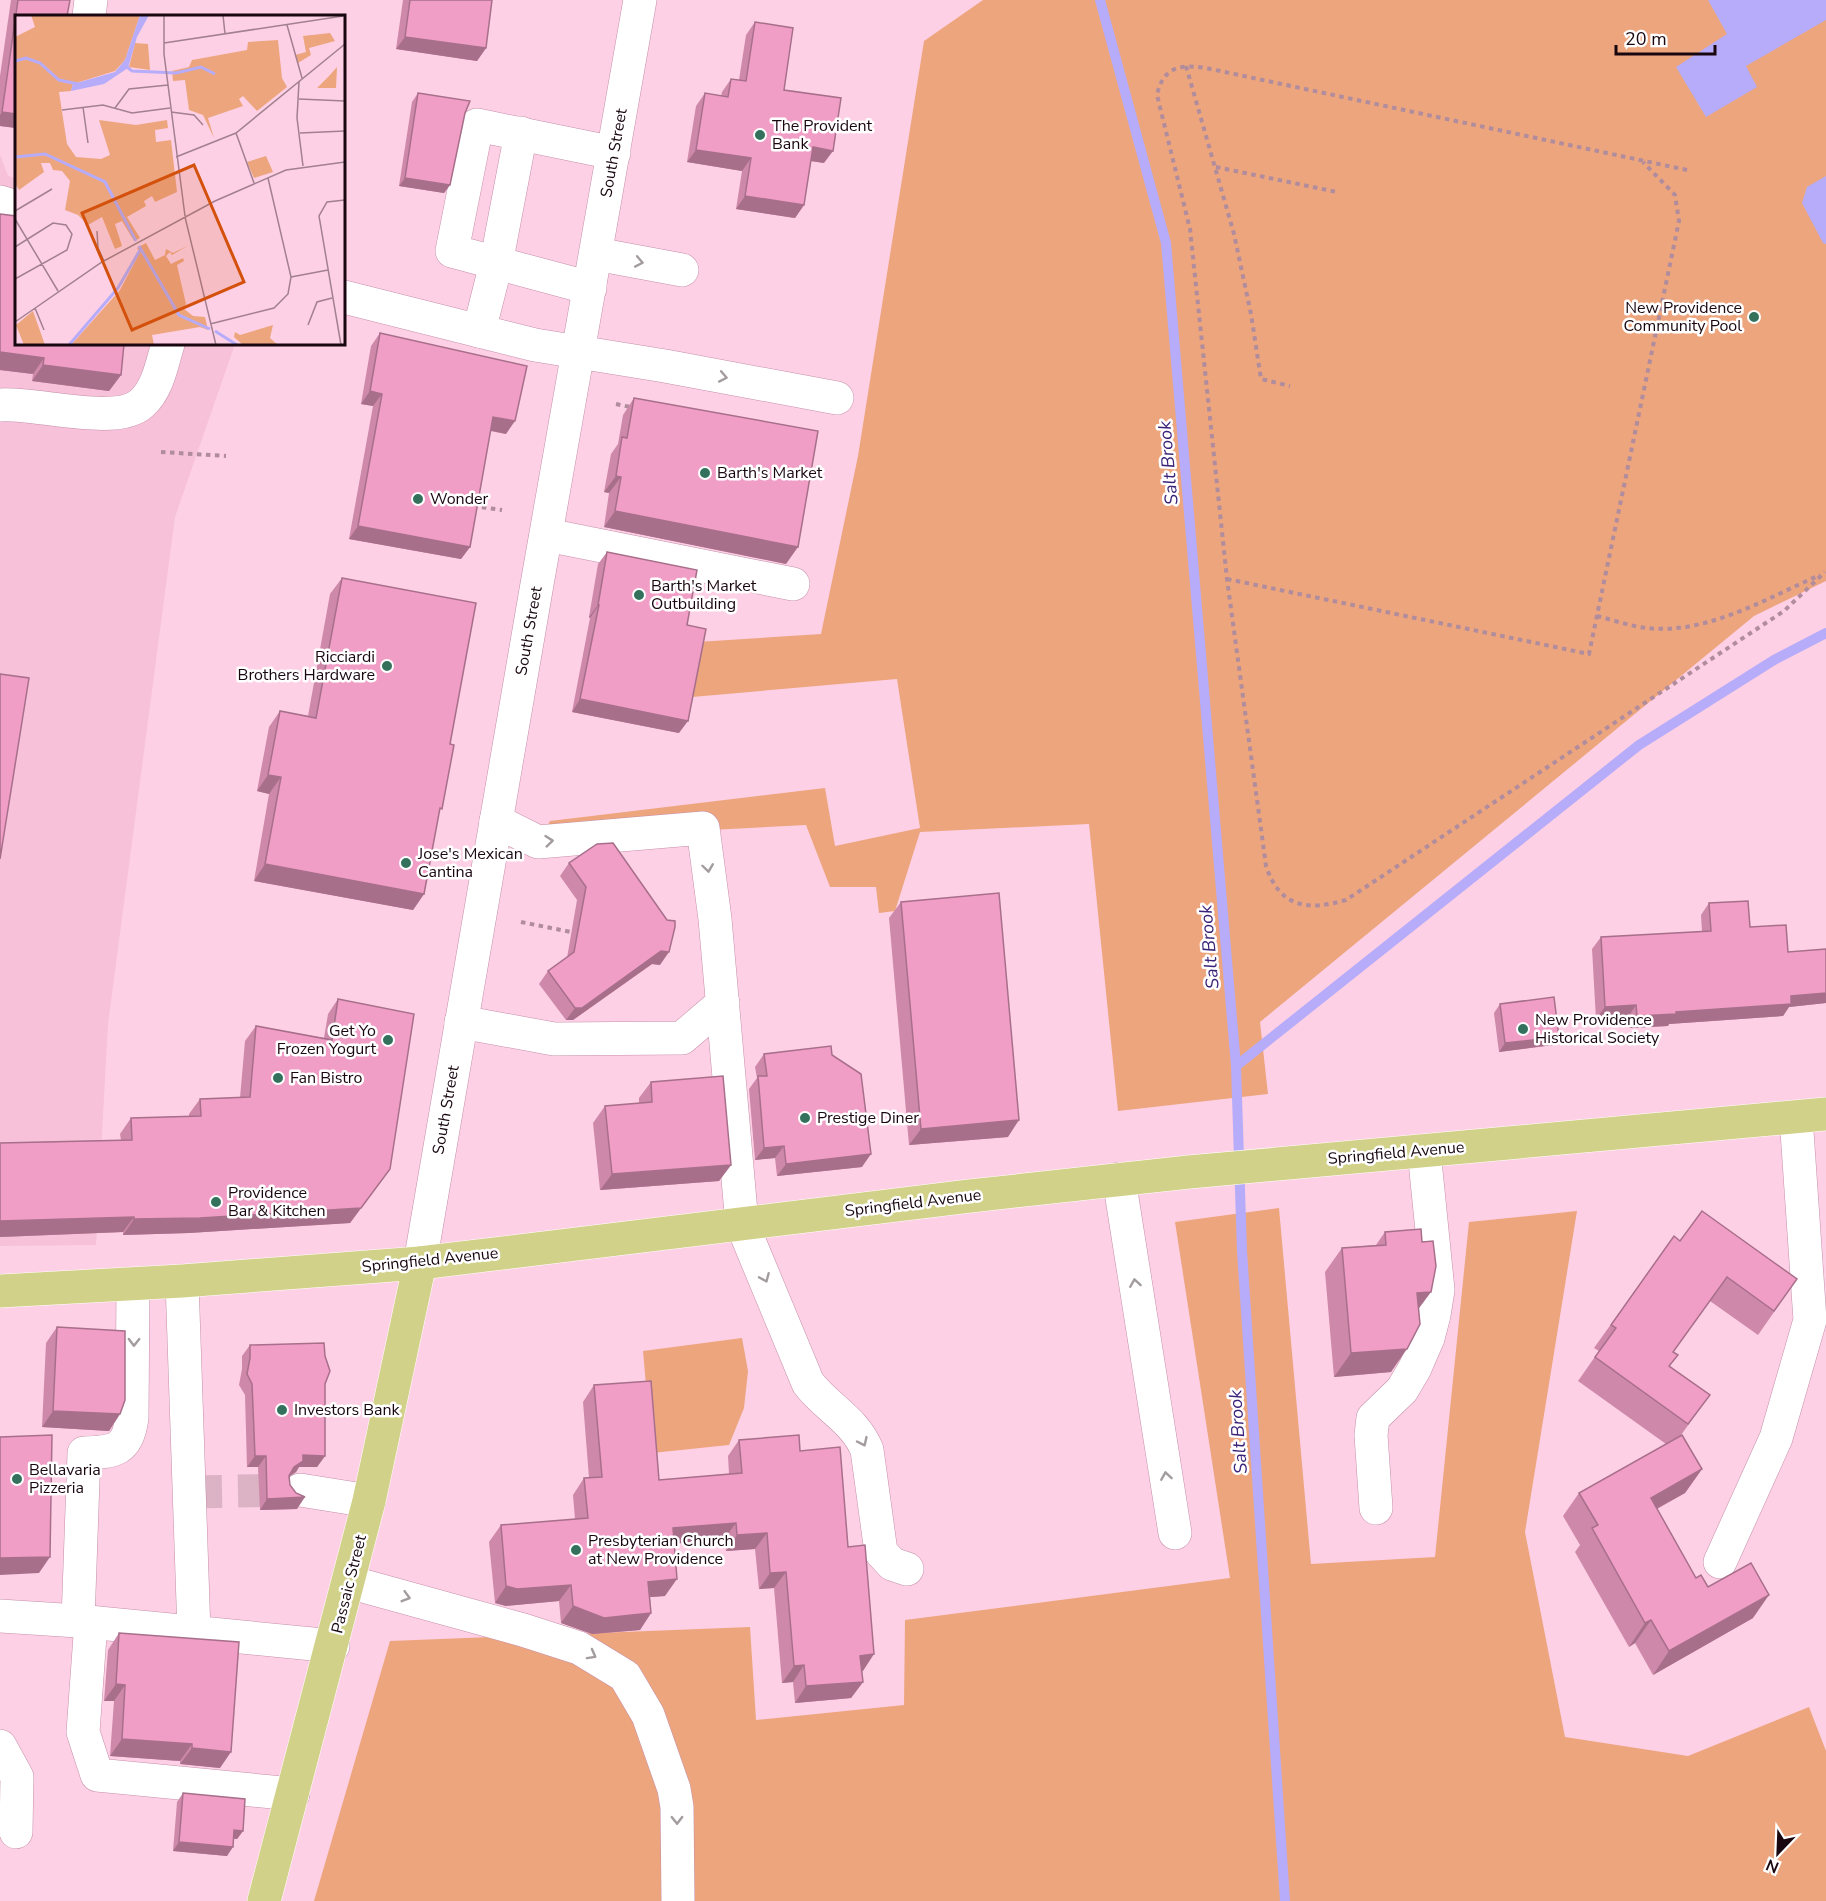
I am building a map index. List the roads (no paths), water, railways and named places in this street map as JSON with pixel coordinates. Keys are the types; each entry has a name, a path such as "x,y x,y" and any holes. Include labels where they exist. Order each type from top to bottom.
{"main road":[{"name":"Springfield Avenue","path":"0,1291 182,1281 420,1263 1119,1179 1811,1115"},
{"name":"Passaic Street","path":"264,1901 350,1582 420,1263"}],"street":[{"path":"89,15 91,0"},
{"name":"South Street","path":"420,1263 640,0"},
{"path":"590,288 452,251 477,125 614,153"},
{"path":"480,331 496,264 521,134"},
{"path":"0,202 15,207"},
{"path":"596,254 682,270"},
{"path":"345,297 535,345 837,398"},
{"path":"0,405 15,404 107,414 127,411 142,404 153,388 168,345"},
{"path":"547,535 793,584"},
{"path":"496,821 538,842 703,828 715,919 742,1224 807,1383 856,1430 863,1440 867,1450 881,1552 892,1564 907,1569"},
{"path":"461,1022 554,1039 682,1038 723,1004"},
{"path":"1720,1562 1776,1438 1810,1320 1811,1115"},
{"path":"1376,1508 1372,1418 1402,1390 1415,1368 1428,1338 1438,1290 1424,1151"},
{"path":"1119,1179 1175,1533"},
{"path":"182,1281 194,1633"},
{"path":"133,1284 130,1432 126,1441 118,1448 108,1452 84,1453 83,1732 97,1775 293,1794"},
{"path":"305,1491 369,1501"},
{"path":"350,1582 579,1648 625,1676 648,1715 674,1789 677,1807 678,1901"},
{"path":"0,1616 333,1646"},
{"path":"0,1746 17,1777 15,1832"}],"waterway":[{"name":"Salt Brook","path":"1100,0 1166,243 1236,1066 1242,1251 1285,1901"},
{"path":"1236,1066 1639,745 1774,660 1826,633"}],"tunnel":[{"path":"189,1492 300,1490"}],"place":[{"name":"The Provident Bank","path":"760,135"},
{"name":"New Providence Community Pool","path":"1754,317"},
{"name":"Barth's Market","path":"705,473"},
{"name":"Wonder","path":"418,499"},
{"name":"Barth's Market Outbuilding","path":"639,595"},
{"name":"Ricciardi Brothers Hardware","path":"387,666"},
{"name":"Jose's Mexican Cantina","path":"406,863"},
{"name":"New Providence Historical Society","path":"1523,1029"},
{"name":"Get Yo Frozen Yogurt","path":"388,1040"},
{"name":"Fan Bistro","path":"278,1078"},
{"name":"Prestige Diner","path":"805,1118"},
{"name":"Providence Bar & Kitchen","path":"216,1202"},
{"name":"Investors Bank","path":"282,1410"},
{"name":"Bellavaria Pizzeria","path":"17,1479"},
{"name":"Presbyterian Church at New Providence","path":"576,1550"}]}
